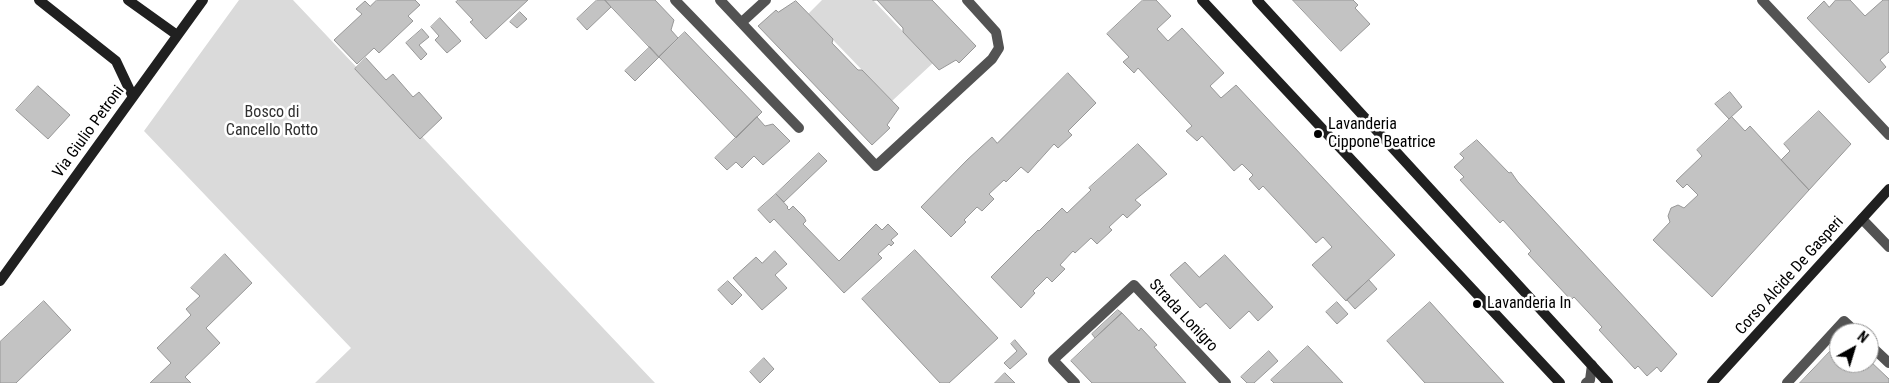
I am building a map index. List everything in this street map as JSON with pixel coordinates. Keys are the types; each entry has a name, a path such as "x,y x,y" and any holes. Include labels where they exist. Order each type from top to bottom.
{"main road":[{"path":"39,0 116,60 133,97"},
{"path":"128,0 177,35"},
{"name":"Via Giulio Petroni","path":"0,281 203,0"},
{"path":"1202,0 1560,383"},
{"path":"1257,0 1608,383"},
{"name":"Corso Alcide De Gasperi","path":"1712,383 1889,189"}],"street":[{"path":"675,0 799,128"},
{"path":"720,0 876,166 992,59 999,48 996,32 967,0"},
{"path":"742,22 766,0"},
{"path":"1762,0 1889,134"},
{"path":"1862,219 1889,247"},
{"name":"Strada Lonigro","path":"1075,383 1053,360 1134,285 1226,383"},
{"path":"1787,383 1829,337"},
{"path":"1879,354 1889,363"},
{"path":"1586,383 1590,380 1592,365"}],"green space":[{"name":"Bosco di Cancello Rotto","path":"239,0 293,0 655,383 315,383 351,348 144,131"},
{"path":"822,0 873,0 933,63 892,101 808,14"}],"building":[{"path":"377,0 415,0 420,5 408,16 413,21 379,53 374,48 357,64 334,40 362,14 356,9 365,1 370,6"},
{"path":"459,0 528,0 486,39 470,22 473,20 456,2"},
{"path":"597,0 605,0 611,7 587,30 577,19"},
{"path":"605,0 655,0 674,20 671,30 678,38 659,57"},
{"path":"877,0 932,0 976,46 959,63 956,60 939,70 903,32 903,28"},
{"path":"1143,0 1156,0 1171,16 1157,29 1168,41 1182,28 1224,73 1210,86 1221,98 1236,85 1395,255 1346,301 1312,265 1332,247 1323,237 1316,243 1263,186 1259,190 1249,179 1253,175 1242,164 1234,171 1202,136 1197,141 1186,131 1192,126 1138,68 1134,73 1123,62 1129,57 1107,34"},
{"path":"1293,0 1353,0 1358,5 1355,8 1370,24 1341,51"},
{"path":"1836,0 1850,0 1865,16 1883,0 1889,0 1889,52 1880,60 1886,67 1869,83 1807,18 1824,1 1829,7"},
{"path":"796,1 833,39 832,43 858,70 862,70 899,108 887,125 890,128 872,145 758,26 776,10 778,12"},
{"path":"520,12 527,19 517,28 510,22"},
{"path":"440,18 461,41 447,53 435,40 439,36 431,27"},
{"path":"422,29 429,37 419,45 427,54 421,60 406,43"},
{"path":"685,32 762,112 736,138 659,57"},
{"path":"650,47 659,57 635,81 625,71"},
{"path":"366,58 386,80 393,74 413,97 419,92 442,118 420,139 355,69"},
{"path":"1068,73 1096,103 1068,131 1072,135 1058,148 1054,144 1028,173 1021,167 1006,182 1004,180 989,194 994,199 982,211 977,207 964,220 966,222 951,237 921,207 992,137 997,143"},
{"path":"38,86 70,115 48,139 16,110"},
{"path":"1730,92 1742,107 1729,119 1715,104"},
{"path":"1819,111 1851,144 1809,190 1781,160 1790,151 1784,144"},
{"path":"757,117 765,126 773,124 790,141 763,165 754,156 742,168 736,162 727,170 715,158"},
{"path":"1732,117 1745,131 1750,126 1809,190 1712,297 1653,240 1670,222 1668,216 1671,208 1678,205 1684,208 1698,195 1687,184 1683,188 1676,181 1702,156 1697,150"},
{"path":"1477,140 1509,173 1511,172 1518,182 1677,354 1661,372 1657,367 1647,376 1638,366 1635,369 1599,330 1602,327 1574,297 1571,300 1528,254 1531,251 1503,220 1500,223 1460,180 1464,177 1454,167 1464,158 1460,154"},
{"path":"1138,144 1167,174 1135,200 1141,205 1127,218 1123,214 1109,227 1112,230 1097,244 1091,238 1075,253 1073,251 1060,265 1065,269 1052,282 1047,277 1033,291 1035,293 1021,308 991,277 1062,208 1067,213 1091,190 1089,188"},
{"path":"819,153 827,161 784,202 776,194"},
{"path":"776,194 789,210 793,206 804,217 806,221 803,224 839,261 876,224 882,230 888,224 898,234 891,240 894,243 891,246 889,244 878,254 882,258 844,293 774,219 770,223 758,210"},
{"path":"915,250 998,338 949,383 940,383 862,299"},
{"path":"775,251 787,264 775,275 787,288 762,310 733,278 756,257 762,263"},
{"path":"225,254 252,283 206,328 220,343 185,377 191,383 150,383 171,363 157,348 191,315 186,309 200,296 191,288"},
{"path":"1225,255 1273,307 1258,321 1249,311 1230,329 1206,303 1200,308 1170,275 1185,262 1199,277"},
{"path":"1369,280 1377,289 1355,309 1347,300"},
{"path":"728,281 742,295 732,305 718,290"},
{"path":"44,301 71,330 16,383 0,383 0,342"},
{"path":"1337,302 1348,314 1337,324 1326,312"},
{"path":"1430,302 1504,383 1425,383 1387,341"},
{"path":"1118,310 1122,313 1095,338 1092,334"},
{"path":"1122,313 1139,331 1141,328 1157,345 1154,347 1186,383 1092,383 1071,361"},
{"path":"1015,340 1027,354 1010,369 1004,363 1017,351 1011,344"},
{"path":"1308,346 1343,383 1274,383 1271,380"},
{"path":"1269,351 1278,361 1254,383 1247,383 1241,377"},
{"path":"1829,353 1829,373 1879,373 1879,370 1889,379 1889,383 1800,383"},
{"path":"764,358 774,369 760,383 750,372"},
{"path":"1005,373 1015,383 995,383"}],"place":[{"name":"Lavanderia Cippone Beatrice","path":"1318,134"},
{"name":"Lavanderia In","path":"1477,304"}]}
